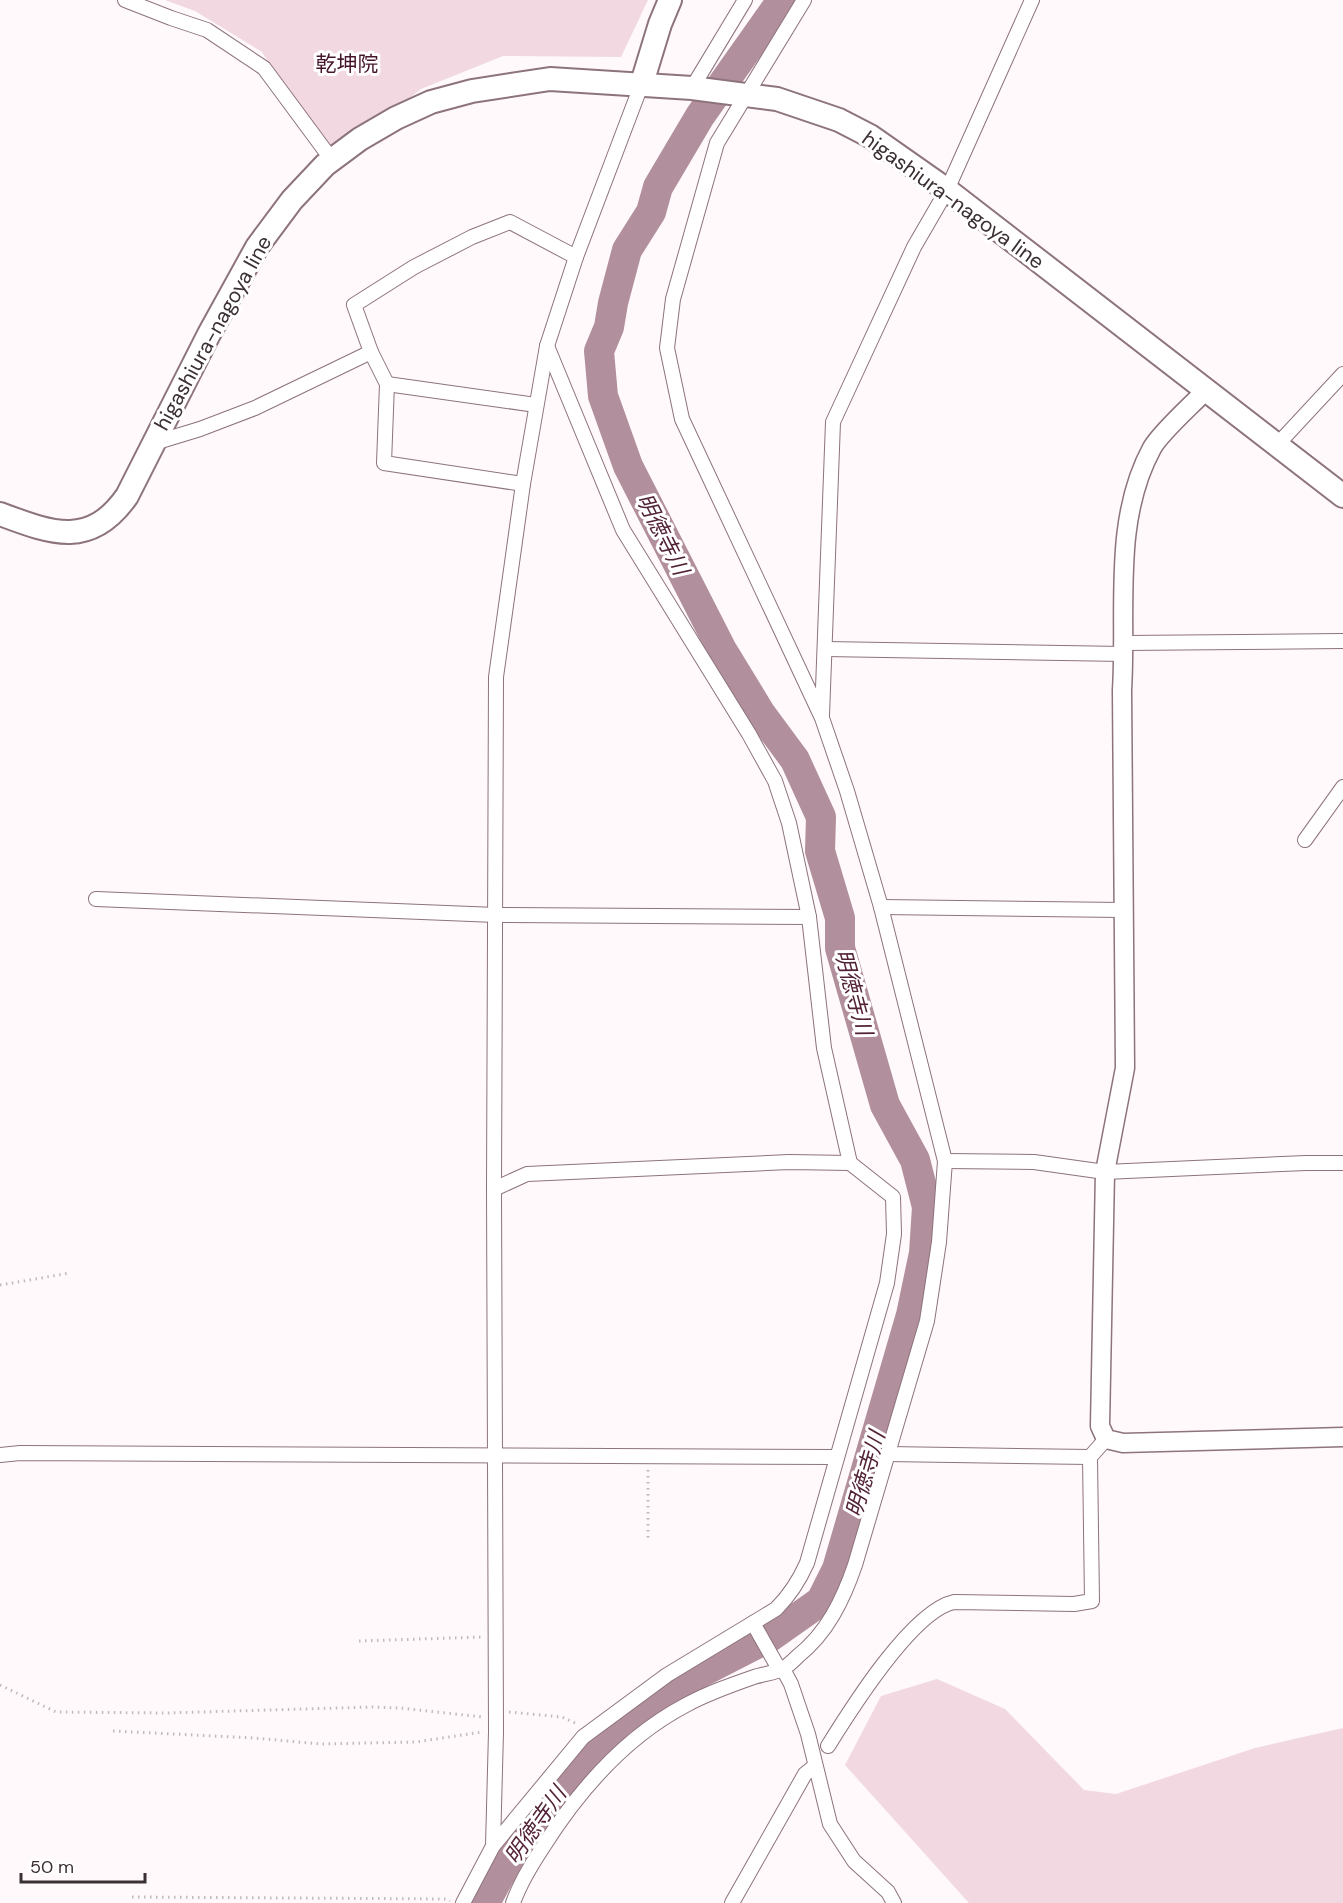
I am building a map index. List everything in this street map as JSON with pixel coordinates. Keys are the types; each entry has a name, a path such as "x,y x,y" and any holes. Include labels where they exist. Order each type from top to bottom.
{"main road":[{"path":"642,83 660,24 670,0"},
{"name":"higashiura-nagoya line","path":"0,514 53,532 81,531 105,521 118,509 127,496 208,334 257,247 292,200 332,160 360,139 396,118 431,102 472,91 550,79 642,83 744,93 777,99 839,120 879,142 947,190 1343,496"}],"street":[{"path":"125,0 207,30 264,68 332,160"},
{"path":"692,88 745,0"},
{"path":"513,1903 528,1870 565,1814 597,1775 626,1746 662,1719 687,1704 779,1666 813,1644 839,1604 855,1565 929,1310 939,1242 945,1161 881,907 847,791 822,718 682,419 667,348 673,298 717,143 744,93 804,0"},
{"path":"822,718 833,422 914,247 947,190 1032,0"},
{"path":"493,1846 496,677 523,484 547,346 576,257 642,83"},
{"path":"523,484 384,463 387,384 370,352 354,305 414,267 472,237 510,222 576,257"},
{"path":"463,1903 493,1846 587,1735 667,1675 756,1627 789,1596 797,1584 807,1563 887,1283 894,1234 893,1197 850,1162 824,1048 809,917 789,823 775,781 749,734 623,530 547,346"},
{"path":"154,443 200,429 255,408 370,352"},
{"path":"1277,446 1343,374"},
{"path":"387,384 536,405"},
{"path":"1106,1439 1100,1426 1105,1172 1125,1068 1122,690 1124,562 1127,523 1136,483 1153,445 1205,391"},
{"path":"171,406 177,425 200,429"},
{"path":"825,649 1124,649 1343,641"},
{"path":"1305,840 1343,787"},
{"path":"96,899 496,915 809,917"},
{"path":"881,907 1123,910"},
{"path":"945,1161 1034,1162 1105,1172 1343,1163"},
{"path":"494,1189 527,1174 789,1162 850,1162"},
{"path":"1106,1439 1123,1443 1343,1437"},
{"path":"828,1746 859,1696 887,1659 923,1620 944,1605 954,1602 1074,1604 1092,1601 1090,1457 1106,1439"},
{"path":"0,1455 20,1453 837,1457"},
{"path":"887,1454 1090,1457"},
{"path":"756,1627 791,1684 808,1734 830,1824 854,1861 888,1892 894,1903"},
{"path":"732,1903 805,1774 815,1766"}],"path":[{"path":"0,1285 70,1272"},
{"path":"648,1456 648,1540"},
{"path":"359,1641 495,1636"},
{"path":"0,1685 56,1712 166,1713 372,1707 400,1708 495,1721"},
{"path":"113,1731 254,1737 321,1744 416,1742 478,1732 495,1721 518,1712 570,1719 587,1735"},
{"path":"132,1897 447,1899 455,1903"}],"green space":[{"name":"乾坤院","path":"165,0 648,0 621,57 503,56 421,89 332,160 262,52 195,11"},
{"path":"937,1679 1005,1709 1084,1790 1116,1794 1255,1748 1343,1728 1343,1903 969,1903 845,1765 881,1696"}],"waterway":[{"name":"明徳寺川","path":"485,1903 512,1853 548,1803 585,1757 621,1721 667,1690 770,1637 821,1601 837,1569 911,1315 924,1253 927,1207 915,1160 885,1105 840,948 840,918 820,851 821,817 795,760 761,714 722,650 628,466 603,396 599,351 609,327 627,250 651,212 658,187 700,116 782,0"}]}
